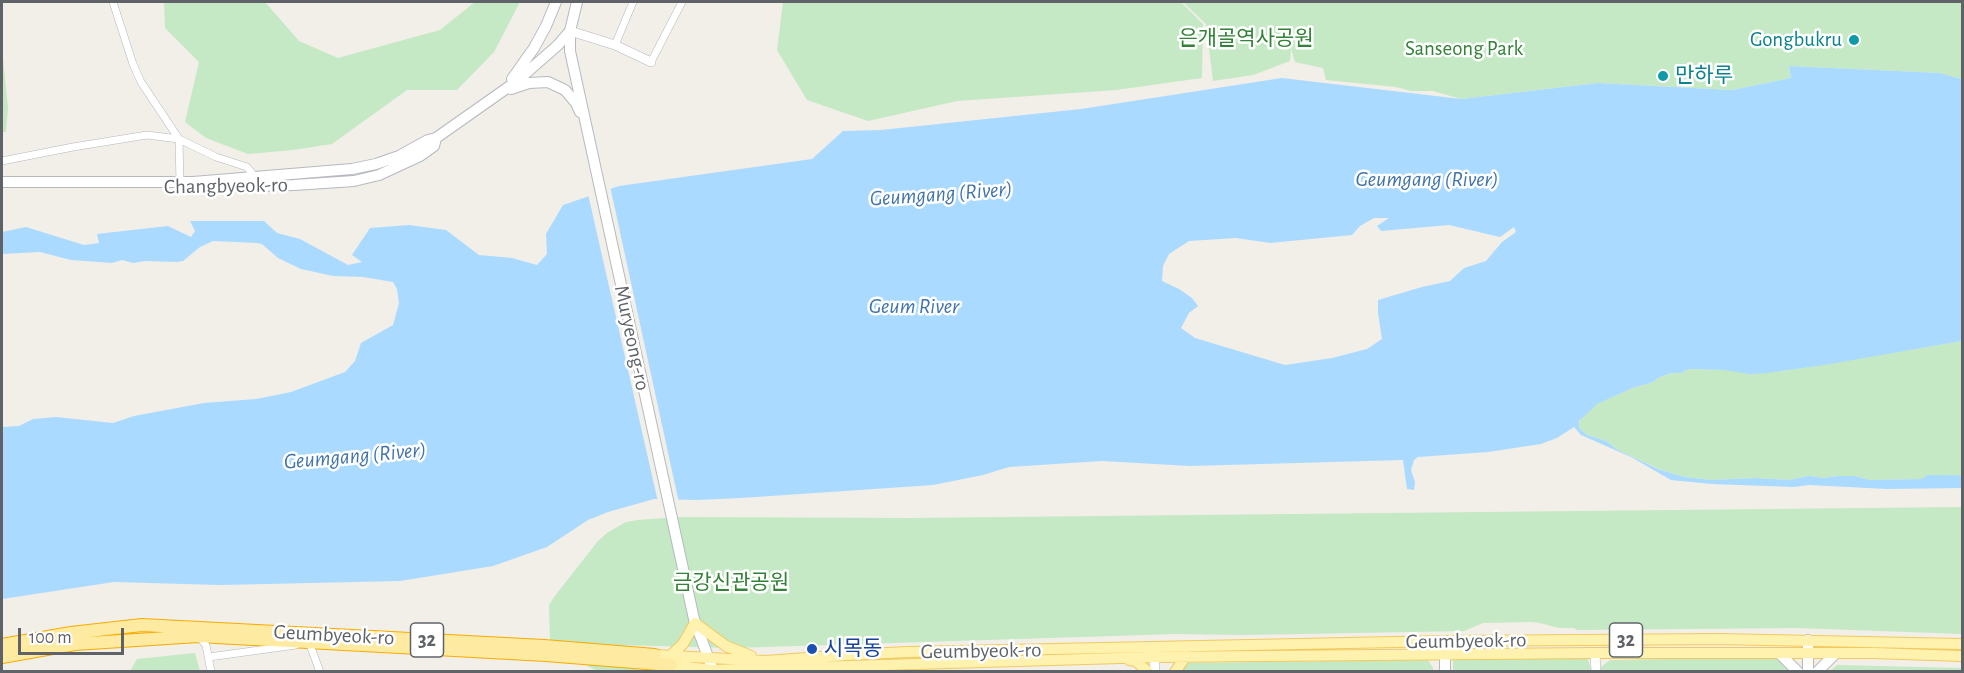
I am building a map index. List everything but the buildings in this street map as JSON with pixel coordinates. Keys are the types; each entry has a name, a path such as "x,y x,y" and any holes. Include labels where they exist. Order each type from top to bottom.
{"highway":[{"name":"Geumbyeok-ro","path":"2,645 71,633 142,625 544,646 655,655"},
{"name":"Geumbyeok-ro","path":"2,657 75,644 198,636 674,664"}],"main road":[{"path":"499,94 534,48 556,2"},
{"name":"Muryeong-ro","path":"577,2 570,31 570,51 695,621 712,671"},
{"name":"Changbyeok-ro","path":"2,187 180,184 254,176 352,170 399,156 436,138 499,94 550,52 570,31"},
{"path":"499,94 529,83 548,82 565,90 576,103 585,123"},
{"name":"Changbyeok-ro","path":"2,182 294,185 354,181 379,175 420,156 434,146 436,138"},
{"path":"674,664 695,621 726,646 766,661"},
{"path":"1808,640 1808,672"},
{"name":"Geumbyeok-ro","path":"674,664 709,658 766,661 847,654 1154,652 1445,641 1808,640 1962,644"},
{"path":"1445,641 1445,672"},
{"name":"Geumbyeok-ro","path":"655,655 674,664 712,671 1120,658 1154,652 1186,657 1595,653 1836,653 1962,656"},
{"path":"1779,653 1798,672"},
{"path":"1817,672 1836,653"},
{"path":"1175,672 1186,657"},
{"path":"1120,658 1136,662 1148,672"}],"street":[{"path":"113,2 141,82 179,139 180,184"},
{"path":"615,45 633,2"},
{"path":"570,31 615,45 651,62 682,2"},
{"path":"2,161 147,135 179,139 216,157 247,167 254,176"},
{"path":"198,636 206,645 211,672"},
{"path":"209,657 290,647 309,642 320,672"},
{"path":"1154,652 1155,672"},
{"path":"1595,653 1596,672"}],"green space":[{"path":"164,2 265,2 299,41 338,58 440,30 475,2 520,2 494,52 457,90 407,90 332,144 248,154 206,138 185,122 199,62 165,28"},
{"path":"783,2 1181,2 1203,24 1202,78 1116,90 957,101 868,121 807,100 777,50"},
{"name":"Sanseong Park","path":"1183,2 1962,2 1962,79 1940,73 1789,66 1791,78 1732,90 1598,83 1461,99 1433,91 1411,91 1396,87 1326,80 1323,68 1295,62 1291,48 1290,61 1253,75 1213,81 1206,24"},
{"path":"2,49 8,108 6,132 2,132"},
{"path":"1962,341 1962,476 1870,480 1855,476 1824,478 1809,476 1789,480 1756,478 1711,480 1684,477 1659,469 1618,450 1606,441 1587,435 1578,424 1596,404 1635,387 1651,383 1660,377 1689,369 1783,371"},
{"name":"금강신관공원","path":"1962,507 1962,634 1797,628 1577,630 1531,622 1483,623 1464,631 1175,634 734,648 579,644 550,641 549,605 554,597 598,541 626,522 638,520 678,517 909,518"},
{"path":"195,653 200,671 130,671 137,659"},
{"path":"1587,657 1592,671 1453,671 1453,660"},
{"path":"1778,657 1789,666 1789,671 1601,672 1601,667 1610,660"},
{"path":"1428,660 1433,672 1181,672 1186,663"},
{"path":"580,662 631,667 641,671 597,671"},
{"path":"1837,665 1962,668 1962,671 1830,671"}],"water":[{"name":"Geum River","path":"1789,66 1940,73 1962,79 1962,341 1767,373 1750,374 1725,370 1689,369 1660,377 1651,383 1635,387 1597,404 1579,421 1579,428 1587,435 1606,441 1618,450 1658,469 1684,477 1711,480 1756,478 1789,480 1809,476 1824,478 1855,476 1870,480 1921,479 1928,475 1954,475 1962,476 1962,488 1887,489 1809,485 1794,487 1671,480 1631,457 1581,435 1574,427 1557,438 1541,444 1488,452 1418,457 1414,460 1411,470 1415,482 1414,490 1407,489 1403,460 1190,466 1102,461 1009,467 933,485 741,498 654,499 588,520 547,547 493,566 400,581 220,585 114,582 2,599 2,427 19,426 33,419 56,417 113,423 134,416 204,403 256,399 291,392 345,372 355,361 361,343 393,325 399,303 397,289 393,282 363,277 333,276 301,269 278,258 262,244 257,243 213,241 200,247 183,261 133,263 122,260 112,263 71,260 40,252 2,254 2,232 26,227 84,245 99,243 97,234 168,226 191,237 195,231 190,221 264,221 277,233 300,239 348,265 362,262 352,255 370,228 409,225 446,230 479,255 512,258 537,265 547,254 546,234 563,205 619,186 812,159 843,131 881,130 1081,109 1282,78 1461,99 1598,83 1732,90 1791,78","holes":["1374,218 1389,218 1377,226 1381,231 1449,225 1500,237 1514,227 1516,232 1502,242 1486,261 1464,268 1450,281 1378,300 1382,339 1367,349 1332,358 1285,365 1195,338 1181,328 1189,313 1198,306 1192,298 1162,281 1163,266 1169,254 1189,241 1236,238 1270,243 1352,235 1360,226"]}],"pier":[{"path":"610,186 679,503 658,502 588,194"}],"place":[{"name":"Gongbukru","path":"1854,40"},
{"name":"만하루","path":"1663,76"},
{"name":"시목동","path":"812,649"}],"park label":[{"name":"은개골역사공원","path":"1246,39"}],"water label":[{"name":"Geumgang (River)","path":"1427,179"},
{"name":"Geumgang (River)","path":"941,194"},
{"name":"Geumgang (River)","path":"355,456"}]}
